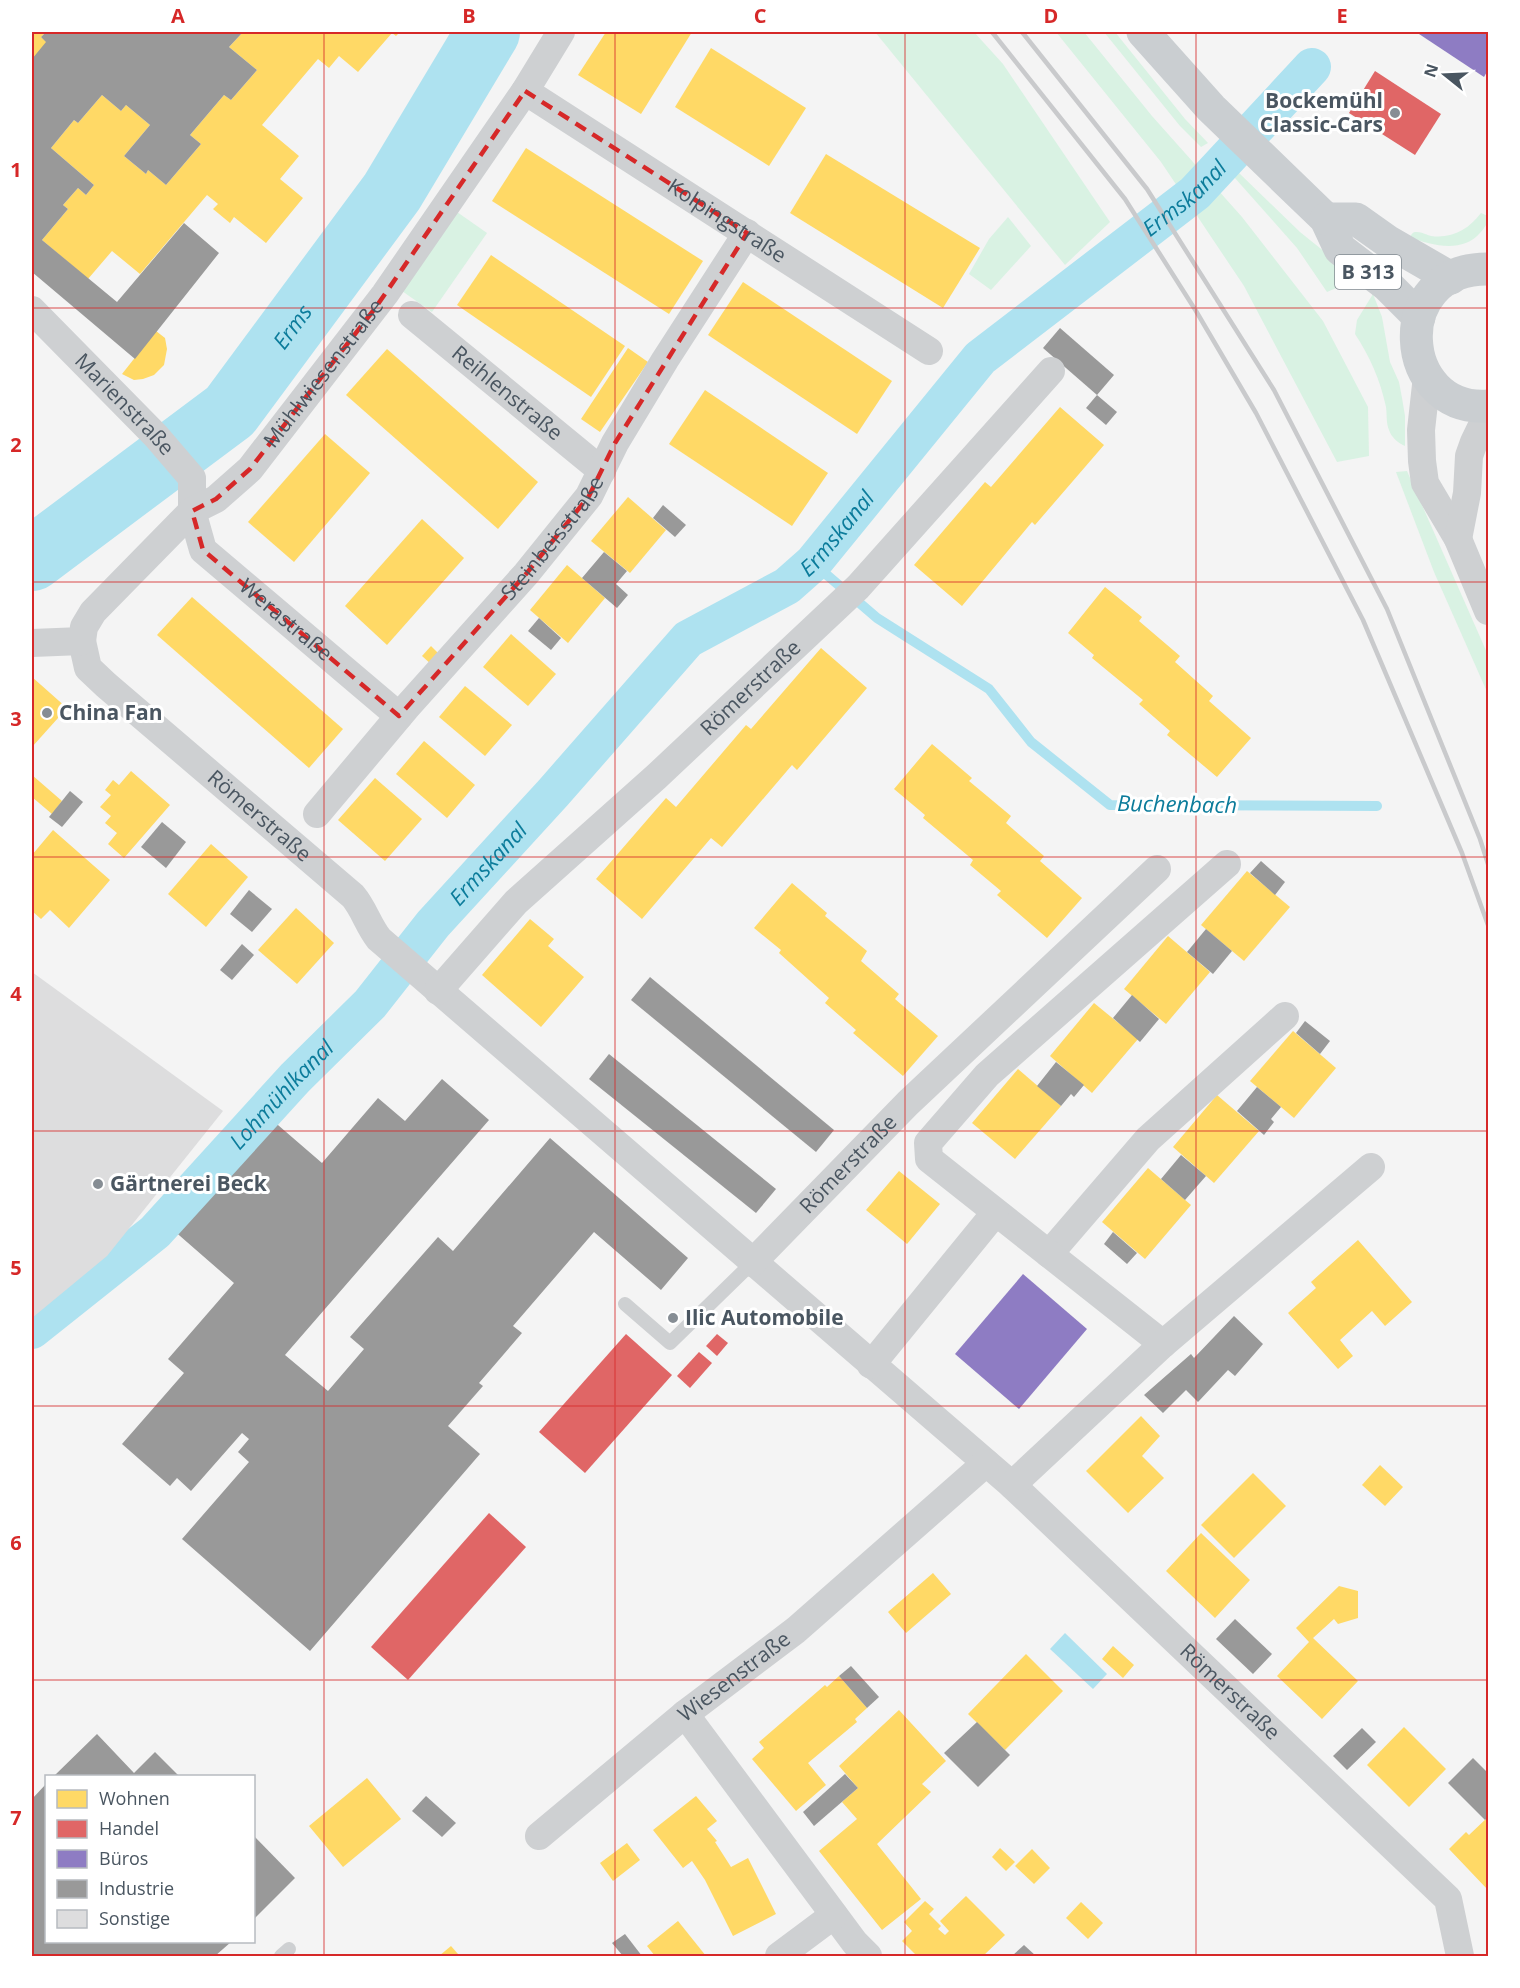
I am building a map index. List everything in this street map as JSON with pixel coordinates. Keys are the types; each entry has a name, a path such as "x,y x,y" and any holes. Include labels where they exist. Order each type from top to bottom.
{"main road":[{"name":"B 313","path":"1143,32 1211,108 1326,219 1340,249 1388,286 1419,317"},
{"name":"B 313","path":"1326,219 1356,219 1387,241 1451,278"},
{"path":"1488,269 1466,272 1451,278 1430,295 1419,317 1415,335 1418,356 1427,376 1442,392 1470,405 1488,406"}],"street":[{"name":"Mühlwiesenstraße","path":"82,641 84,627 93,612 192,511 216,499 250,469 376,307 525,91 561,32"},
{"name":"Kolpingstraße","path":"525,91 929,351"},
{"name":"Steinbeisstraße","path":"317,814 399,716 526,574 589,496 615,443 665,360 747,233"},
{"name":"Reihlenstraße","path":"412,315 602,471"},
{"name":"Marienstraße","path":"34,317 156,436 192,478 192,511"},
{"name":"Römerstraße","path":"432,985 516,902 656,777 848,596 1051,371"},
{"path":"1427,376 1420,430 1425,483 1458,539 1488,611"},
{"path":"1458,539 1467,493 1469,456 1488,413"},
{"name":"Werastraße","path":"192,511 203,550 399,716"},
{"path":"32,643 82,641"},
{"name":"Römerstraße","path":"82,641 88,668 353,896 361,905 370,927 379,939 1012,1485 1448,1899 1460,1956"},
{"name":"Römerstraße","path":"1163,1344 929,1159 928,1143 987,1075 1227,864"},
{"name":"Römerstraße","path":"752,1263 908,1103 1156,869"},
{"path":"1049,1254 1148,1139 1284,1016"},
{"path":"1012,1485 1163,1344 1371,1167"},
{"path":"871,1365 995,1212"},
{"name":"Wiesenstraße","path":"868,1956 855,1943 685,1714 796,1630 986,1463"},
{"path":"539,1836 685,1714"},
{"path":"779,1956 834,1915"}],"lane":[{"path":"625,1304 670,1343 752,1263"}],"highlighted area":[{"path":"525,91 747,233 615,443 589,496 526,574 399,716 203,550 192,511 216,499 250,469 376,307"}],"green space":[{"path":"875,32 974,32 1003,64 1110,222 1065,265"},
{"path":"1056,32 1084,32 1152,116 1242,217 1323,321 1368,407 1369,456 1337,462 1244,286 1161,162"},
{"path":"1104,32 1115,32 1185,119 1208,143 1201,147 1180,126"},
{"path":"1238,172 1300,232 1351,273 1341,286 1327,292 1297,248 1234,177"},
{"path":"457,212 487,233 432,312 402,291"},
{"path":"1481,213 1488,216 1486,225 1473,239 1465,243 1437,245 1410,237 1415,232 1439,237 1459,232"},
{"path":"1008,217 1031,246 991,290 969,274 989,239"},
{"path":"1373,294 1382,317 1390,362 1399,382 1405,416 1405,446 1390,433 1384,397 1378,378 1355,334 1357,320"},
{"path":"1407,471 1488,655 1488,694 1434,572 1396,472"}],"water":[{"path":"1065,1633 1107,1674 1093,1689 1050,1649"}],"building: Wohnen":[{"path":"32,32 46,32 41,37 61,55 37,83 32,78"},
{"path":"243,32 400,32 396,36 392,33 358,72 339,56 329,68 318,59 262,125 299,156 280,179 303,198 266,243 234,217 230,223 213,209 218,204 207,195 140,274 112,251 88,279 42,240 68,209 63,205 78,188 86,195 94,185 51,148 74,120 78,123 102,95 121,111 126,105 150,125 124,156 146,174 148,170 166,185 201,144 190,135 224,95 231,100 257,70 229,47"},
{"path":"606,32 692,32 641,114 578,75"},
{"path":"711,48 806,108 769,166 675,107"},
{"path":"526,148 703,261 669,314 492,201"},
{"path":"826,154 980,248 943,308 790,213"},
{"path":"491,255 625,346 591,397 457,305"},
{"path":"743,282 892,381 857,434 708,335"},
{"path":"156,331 165,338 167,349 164,365 154,375 143,379 134,380 122,374"},
{"path":"628,348 648,362 600,432 581,419"},
{"path":"387,349 538,482 498,529 346,395"},
{"path":"705,390 828,473 792,526 669,444"},
{"path":"1060,407 1104,445 1035,525 1032,522 962,606 914,565 985,482 991,487"},
{"path":"325,434 370,473 294,562 248,522"},
{"path":"628,497 666,530 630,573 591,541"},
{"path":"422,519 464,558 387,645 345,606"},
{"path":"567,565 605,598 568,643 530,610"},
{"path":"1105,587 1142,617 1139,621 1180,656 1175,662 1213,696 1209,701 1251,738 1217,777 1167,735 1170,731 1139,704 1143,700 1092,658 1094,655 1068,633"},
{"path":"192,597 343,729 309,768 157,635"},
{"path":"511,634 556,674 528,706 483,667"},
{"path":"431,646 440,655 432,665 422,656"},
{"path":"821,648 867,688 797,770 792,765 722,847 711,838 642,919 596,879 666,798 676,807 746,725 751,729"},
{"path":"32,677 67,708 32,747"},
{"path":"465,686 512,725 485,756 439,717"},
{"path":"424,741 475,785 447,818 396,774"},
{"path":"932,744 972,778 969,781 1011,816 1006,823 1044,856 1040,861 1082,898 1047,938 997,895 1001,891 970,865 973,860 923,818 925,815 894,789"},
{"path":"131,771 170,805 124,858 108,844 117,833 105,823 111,816 100,807 111,795 105,790 113,780 119,785"},
{"path":"32,775 62,801 52,814 32,797"},
{"path":"375,778 422,819 385,861 338,820"},
{"path":"53,830 110,880 69,928 50,910 41,919 32,911 32,855"},
{"path":"211,844 248,877 206,927 168,894"},
{"path":"1247,871 1290,907 1244,961 1201,925"},
{"path":"792,883 827,913 825,916 867,951 861,961 899,994 895,999 938,1036 903,1076 853,1033 856,1030 825,1003 829,998 779,953 781,950 754,928"},
{"path":"296,908 334,943 297,984 258,950"},
{"path":"530,919 554,939 548,946 584,977 541,1027 482,975"},
{"path":"1168,936 1210,972 1166,1024 1124,989"},
{"path":"1094,1003 1138,1039 1092,1093 1050,1056"},
{"path":"1293,1031 1336,1068 1294,1118 1250,1081"},
{"path":"1018,1069 1061,1106 1015,1159 972,1123"},
{"path":"1217,1095 1259,1131 1214,1183 1173,1147"},
{"path":"1148,1168 1191,1205 1145,1259 1102,1222"},
{"path":"899,1171 940,1204 907,1244 866,1210"},
{"path":"1358,1240 1412,1302 1385,1326 1372,1311 1340,1340 1353,1356 1338,1369 1288,1313 1316,1288 1311,1282"},
{"path":"1141,1416 1160,1436 1142,1456 1164,1478 1128,1513 1086,1471"},
{"path":"1380,1465 1403,1487 1385,1506 1362,1485"},
{"path":"1253,1473 1286,1506 1234,1558 1201,1525"},
{"path":"1201,1533 1250,1580 1215,1618 1166,1571"},
{"path":"933,1573 951,1594 906,1633 888,1612"},
{"path":"1339,1586 1358,1591 1358,1618 1338,1624 1334,1619 1313,1638 1358,1681 1322,1719 1277,1676 1309,1642 1296,1628"},
{"path":"1113,1646 1134,1665 1123,1678 1102,1659"},
{"path":"1026,1654 1063,1691 1005,1750 968,1714"},
{"path":"839,1676 867,1708 855,1719 857,1722 808,1763 826,1785 796,1811 752,1759 764,1748 759,1742 825,1685 827,1687"},
{"path":"899,1710 946,1761 922,1784 931,1792 877,1844 921,1899 882,1930 819,1851 857,1819 842,1802 858,1788 839,1766"},
{"path":"1404,1727 1446,1769 1409,1807 1367,1765"},
{"path":"367,1778 401,1819 343,1867 309,1826"},
{"path":"696,1796 717,1821 707,1829 717,1841 715,1842 731,1867 748,1858 776,1914 733,1936 705,1880 692,1861 683,1868 653,1830"},
{"path":"1488,1817 1488,1890 1449,1849 1466,1832 1469,1835"},
{"path":"627,1843 640,1860 613,1881 600,1863"},
{"path":"1000,1848 1015,1862 1006,1871 992,1857"},
{"path":"1032,1849 1050,1868 1034,1884 1015,1866"},
{"path":"966,1896 1005,1935 983,1956 917,1956 902,1941 912,1931 904,1922 925,1901 934,1909 929,1914 941,1926 938,1929 945,1935 949,1931 940,1921"},
{"path":"1081,1902 1103,1923 1088,1939 1066,1918"},
{"path":"678,1921 706,1956 655,1956 647,1946"},
{"path":"451,1946 458,1954 439,1956"}],"building: Handel":[{"name":"Bockemühl Classic-Cars","path":"1375,71 1441,114 1415,155 1349,113"},
{"path":"626,1334 672,1375 585,1473 539,1432"},
{"path":"717,1334 728,1343 717,1356 706,1346"},
{"path":"699,1352 712,1363 690,1388 677,1376"},
{"path":"489,1513 526,1547 408,1680 371,1647"}],"building: Büros":[{"path":"1416,32 1488,32 1488,70 1484,77"},
{"path":"1023,1274 1087,1329 1019,1409 955,1354"}],"building: Industrie":[{"path":"46,32 243,32 229,47 257,70 231,100 224,95 190,135 201,144 166,185 148,170 146,174 124,156 150,125 126,105 121,111 102,95 78,123 74,120 51,148 94,185 86,195 78,188 63,205 68,209 42,240 117,302 184,223 219,253 135,359 32,272 32,59 46,42 41,37"},
{"path":"1060,328 1114,375 1097,395 1043,348"},
{"path":"1097,395 1117,412 1106,425 1086,408"},
{"path":"663,505 686,525 675,537 653,518"},
{"path":"604,552 627,571 616,584 628,595 617,608 582,578"},
{"path":"539,618 561,638 551,650 528,631"},
{"path":"70,791 83,802 62,827 49,817"},
{"path":"162,822 186,842 166,868 141,847"},
{"path":"1261,861 1285,882 1275,895 1250,873"},
{"path":"249,890 272,909 252,932 230,914"},
{"path":"1206,929 1232,951 1213,974 1187,952"},
{"path":"242,944 254,955 232,980 220,970"},
{"path":"650,977 834,1130 816,1152 631,1000"},
{"path":"1132,995 1159,1019 1140,1042 1113,1018"},
{"path":"1305,1021 1330,1041 1320,1054 1296,1033"},
{"path":"609,1054 776,1189 756,1213 589,1079"},
{"path":"1056,1062 1084,1085 1074,1097 1071,1094 1061,1106 1037,1086"},
{"path":"442,1079 489,1120 285,1355 328,1391 364,1349 350,1337 438,1237 453,1251 550,1138 688,1258 661,1290 594,1232 513,1326 522,1333 479,1383 483,1386 448,1426 480,1454 310,1651 182,1539 249,1462 238,1452 249,1439 242,1433 191,1491 177,1478 170,1486 122,1444 184,1373 168,1359 234,1283 172,1229 206,1191 194,1180 236,1132 250,1144 271,1119 322,1163 378,1098 405,1121"},
{"path":"1257,1087 1281,1107 1271,1119 1274,1122 1264,1135 1237,1111"},
{"path":"1181,1155 1206,1176 1185,1200 1161,1179"},
{"path":"1113,1232 1137,1253 1127,1264 1104,1244"},
{"path":"1234,1316 1263,1344 1235,1376 1228,1370 1198,1402 1186,1390 1163,1413 1144,1395 1191,1354 1194,1358"},
{"path":"1235,1619 1272,1654 1253,1674 1216,1639"},
{"path":"851,1666 879,1697 867,1708 839,1676"},
{"path":"977,1722 1010,1755 978,1787 944,1753"},
{"path":"1362,1728 1376,1742 1347,1770 1333,1756"},
{"path":"97,1734 134,1773 155,1752 178,1775 55,1775"},
{"path":"1473,1758 1488,1773 1488,1817 1485,1820 1448,1783"},
{"path":"845,1774 858,1788 814,1826 803,1812"},
{"path":"45,1785 45,1943 230,1943 215,1956 32,1956 32,1799"},
{"path":"426,1796 456,1823 442,1837 412,1811"},
{"path":"255,1837 295,1878 255,1918"},
{"path":"625,1934 642,1956 623,1956 612,1943"},
{"path":"1024,1945 1036,1956 1012,1956"}],"building: Sonstige":[{"name":"Gärtnerei Beck","path":"32,972 223,1111 107,1256 32,1318"}],"waterway":[{"name":"Erms","path":"32,559 230,411 392,192 488,32"},
{"name":"Ermskanal","path":"32,1330 155,1232 295,1078 370,1004 433,924 553,793 688,639 787,586 813,563 980,358 1195,193 1312,67"},
{"name":"Buchenbach","path":"813,563 877,618 989,689 1031,742 1110,805 1377,806"}],"railway":[{"path":"992,32 1125,199 1196,311 1256,413 1363,620 1462,853 1488,925"},
{"path":"1022,32 1147,189 1274,390 1387,609 1488,864"}],"place":[{"name":"Bockemühl Classic-Cars","path":"1395,113"},
{"name":"China Fan","path":"47,713"},
{"name":"Gärtnerei Beck","path":"98,1184"},
{"name":"Ilic Automobile","path":"673,1318"}],"water label":[{"name":"Lohmühlkanal","path":"281,1095"}]}
